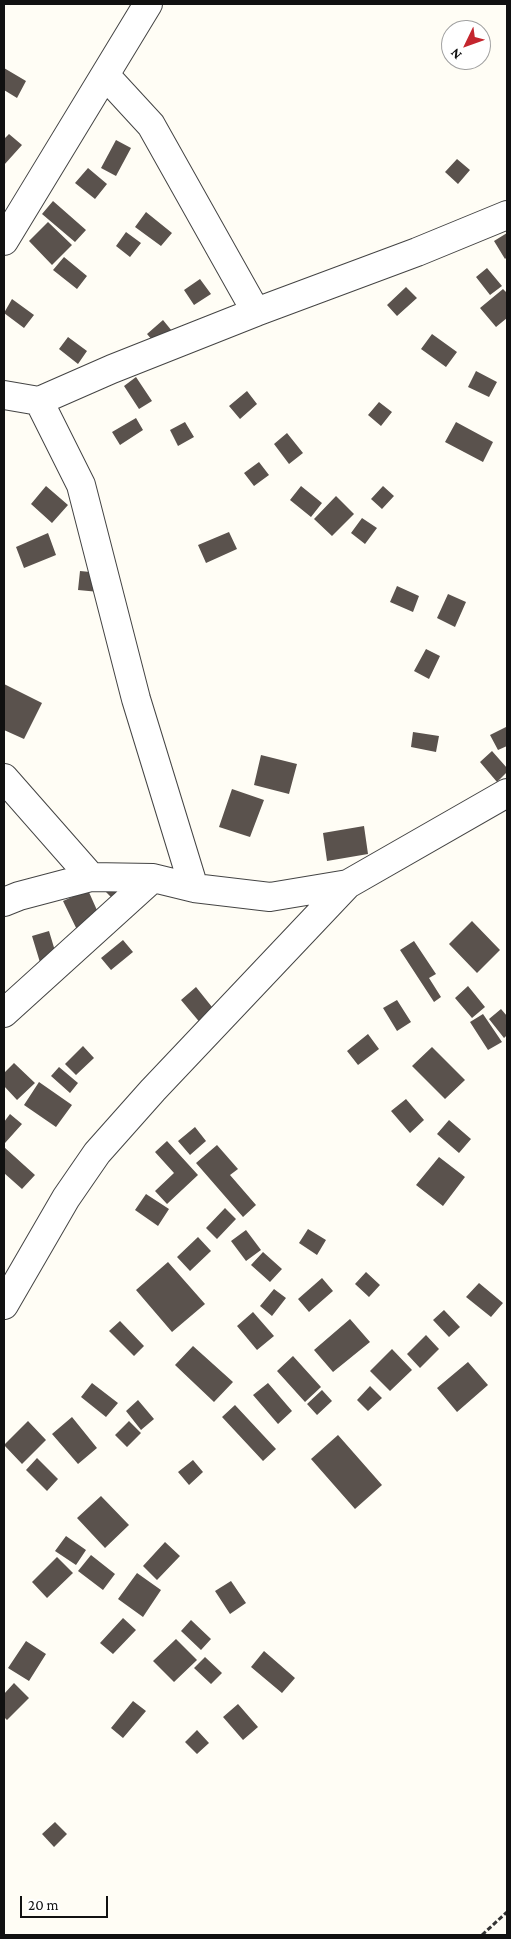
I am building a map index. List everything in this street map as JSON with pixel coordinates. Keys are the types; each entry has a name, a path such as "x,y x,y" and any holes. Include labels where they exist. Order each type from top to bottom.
{"street":[{"path":"4,241 148,4"},
{"path":"104,75 151,125 256,312"},
{"path":"4,395 39,401 256,312 417,252 507,215"},
{"path":"39,401 81,485 136,698 194,888"},
{"path":"4,778 91,877"},
{"path":"4,1305 66,1198 97,1153 165,1077 348,884 507,793"},
{"path":"4,902 19,896 91,877 153,878 194,888 270,897 348,884"},
{"path":"4,1014 153,878"}],"path":[{"path":"482,1935 507,1912"}],"building":[{"path":"4,68 26,81 17,98 4,90"},
{"path":"9,134 22,145 4,165 4,139"},
{"path":"116,140 131,148 116,176 101,168"},
{"path":"457,159 470,170 458,184 445,172"},
{"path":"88,168 107,184 95,199 75,183"},
{"path":"53,201 86,230 75,242 42,214"},
{"path":"146,212 172,233 161,246 135,227"},
{"path":"48,222 72,245 52,265 29,241"},
{"path":"126,232 141,243 130,257 116,246"},
{"path":"507,233 507,257 505,259 494,241"},
{"path":"64,257 87,276 77,289 53,270"},
{"path":"487,268 502,286 490,295 476,277"},
{"path":"200,279 211,294 194,305 184,290"},
{"path":"406,287 417,298 397,316 387,305"},
{"path":"503,289 507,293 507,318 496,327 480,308"},
{"path":"12,299 34,315 24,328 4,313"},
{"path":"163,320 176,336 160,349 147,334"},
{"path":"432,334 457,352 446,367 421,349"},
{"path":"68,337 87,351 78,364 59,349"},
{"path":"476,371 497,382 489,397 468,387"},
{"path":"136,377 152,401 139,409 124,386"},
{"path":"247,391 257,404 240,419 229,406"},
{"path":"379,402 392,412 381,426 368,415"},
{"path":"136,418 143,430 120,445 112,432"},
{"path":"185,422 194,437 178,446 170,430"},
{"path":"456,422 493,442 483,462 445,442"},
{"path":"287,433 303,453 289,464 274,444"},
{"path":"259,462 269,475 254,486 244,473"},
{"path":"46,486 68,505 52,523 31,504"},
{"path":"301,486 322,503 311,517 290,500"},
{"path":"383,486 394,496 382,509 371,499"},
{"path":"336,496 354,514 332,536 314,519"},
{"path":"362,518 377,528 365,544 351,533"},
{"path":"229,532 237,549 206,563 198,545"},
{"path":"48,533 56,555 24,568 16,547"},
{"path":"80,571 111,574 110,593 78,590"},
{"path":"397,586 419,596 413,612 390,602"},
{"path":"448,594 466,602 455,627 437,618"},
{"path":"426,649 440,656 429,679 414,671"},
{"path":"4,684 42,703 24,739 4,730"},
{"path":"506,727 507,746 498,750 490,735"},
{"path":"413,732 439,736 436,752 411,747"},
{"path":"492,751 507,768 507,772 497,782 480,762"},
{"path":"261,755 297,764 289,794 254,785"},
{"path":"232,789 264,800 250,837 219,827"},
{"path":"364,826 368,854 327,861 323,833"},
{"path":"124,866 116,902 102,888"},
{"path":"88,890 100,917 116,902 110,928 81,938 63,901"},
{"path":"472,921 500,950 477,973 449,944"},
{"path":"49,931 59,964 42,969 32,936"},
{"path":"123,940 133,952 111,970 101,958"},
{"path":"414,941 436,974 429,978 441,997 434,1002 400,950"},
{"path":"468,986 485,1007 472,1018 455,998"},
{"path":"196,987 216,1012 202,1025 181,1000"},
{"path":"397,1000 411,1022 397,1031 383,1008"},
{"path":"501,1009 507,1016 507,1035 504,1038 489,1019"},
{"path":"483,1014 502,1042 488,1050 470,1022"},
{"path":"368,1034 379,1049 358,1065 347,1051"},
{"path":"83,1046 94,1058 76,1075 65,1064"},
{"path":"432,1047 465,1080 445,1099 412,1066"},
{"path":"14,1063 35,1083 17,1100 4,1086 4,1073"},
{"path":"59,1067 78,1083 70,1093 51,1076"},
{"path":"39,1082 72,1105 56,1127 24,1105"},
{"path":"406,1099 424,1120 410,1133 391,1111"},
{"path":"10,1114 22,1124 5,1143 4,1122"},
{"path":"449,1120 471,1139 459,1153 437,1134"},
{"path":"195,1127 206,1141 190,1155 178,1141"},
{"path":"167,1141 198,1175 167,1204 155,1191 174,1173 155,1152"},
{"path":"217,1145 238,1169 230,1175 256,1205 243,1217 196,1163"},
{"path":"4,1147 35,1175 22,1189 4,1173"},
{"path":"439,1157 465,1177 443,1206 416,1185"},
{"path":"146,1194 169,1209 158,1226 135,1210"},
{"path":"225,1208 236,1219 217,1239 206,1228"},
{"path":"308,1229 326,1240 317,1255 299,1243"},
{"path":"246,1230 261,1250 246,1261 231,1241"},
{"path":"198,1237 211,1251 190,1271 177,1257"},
{"path":"263,1252 282,1269 270,1282 251,1265"},
{"path":"168,1262 205,1304 172,1332 136,1290"},
{"path":"366,1272 380,1285 369,1297 355,1284"},
{"path":"322,1278 333,1291 309,1312 298,1299"},
{"path":"479,1283 503,1303 491,1317 466,1297"},
{"path":"274,1289 286,1298 272,1316 260,1306"},
{"path":"444,1310 460,1327 449,1337 433,1320"},
{"path":"253,1312 274,1336 257,1350 237,1326"},
{"path":"350,1319 370,1342 333,1372 314,1350"},
{"path":"120,1321 144,1346 134,1356 109,1331"},
{"path":"426,1335 439,1349 420,1368 407,1354"},
{"path":"193,1346 233,1382 214,1402 175,1365"},
{"path":"392,1349 412,1370 390,1391 370,1371"},
{"path":"293,1356 321,1387 305,1402 277,1371"},
{"path":"468,1362 488,1385 457,1412 437,1388"},
{"path":"92,1383 118,1403 106,1417 81,1397"},
{"path":"268,1383 292,1411 278,1424 253,1395"},
{"path":"370,1386 382,1398 368,1411 357,1400"},
{"path":"322,1390 332,1401 317,1415 307,1404"},
{"path":"138,1400 154,1419 141,1430 126,1411"},
{"path":"235,1405 276,1449 263,1461 222,1417"},
{"path":"72,1417 97,1448 78,1464 52,1434"},
{"path":"28,1421 46,1440 22,1464 4,1445"},
{"path":"129,1421 141,1433 127,1447 115,1435"},
{"path":"338,1435 382,1485 355,1509 311,1459"},
{"path":"37,1458 58,1479 47,1491 26,1470"},
{"path":"193,1460 203,1472 189,1485 178,1472"},
{"path":"101,1496 129,1525 105,1548 77,1518"},
{"path":"66,1536 86,1550 76,1565 55,1551"},
{"path":"165,1542 180,1556 157,1580 143,1566"},
{"path":"91,1555 115,1574 103,1590 78,1571"},
{"path":"57,1557 73,1573 47,1598 32,1582"},
{"path":"137,1573 161,1590 143,1617 118,1599"},
{"path":"231,1581 246,1603 230,1614 215,1591"},
{"path":"123,1618 136,1630 113,1654 100,1643"},
{"path":"191,1620 211,1639 201,1650 181,1631"},
{"path":"176,1639 197,1660 174,1682 153,1661"},
{"path":"26,1641 46,1654 29,1681 8,1668"},
{"path":"264,1651 295,1678 282,1693 251,1667"},
{"path":"205,1657 222,1673 211,1684 194,1668"},
{"path":"14,1683 29,1698 7,1720 4,1717 4,1694"},
{"path":"133,1701 146,1711 123,1738 111,1728"},
{"path":"238,1704 258,1727 243,1740 223,1717"},
{"path":"197,1730 209,1743 197,1754 185,1742"},
{"path":"55,1822 67,1834 54,1847 42,1834"}]}
